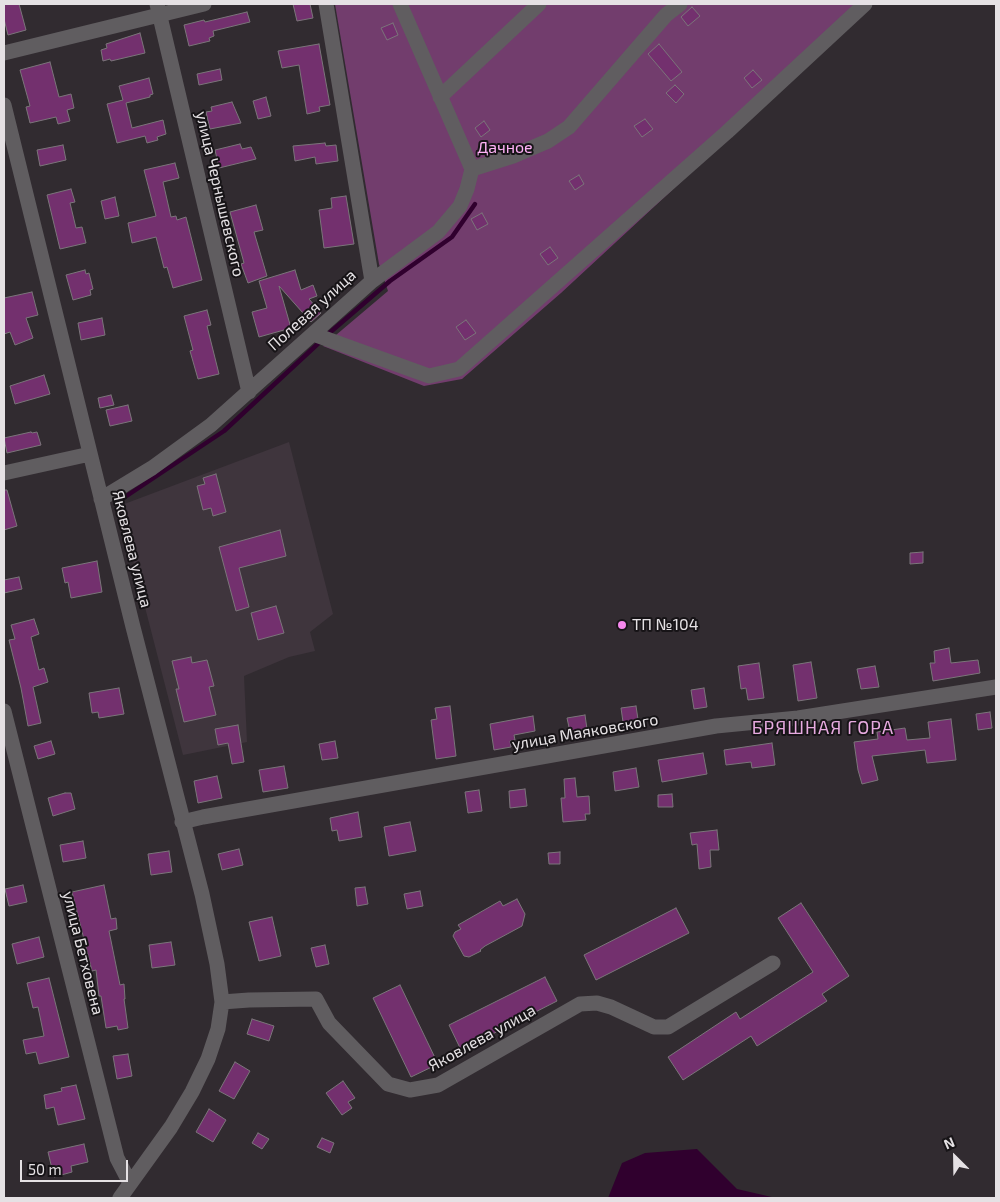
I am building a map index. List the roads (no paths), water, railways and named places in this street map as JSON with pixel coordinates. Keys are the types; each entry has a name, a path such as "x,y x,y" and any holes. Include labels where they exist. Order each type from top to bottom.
{"street":[{"path":"4,53 158,9 204,4"},
{"name":"Полевая улица","path":"101,498 152,468 211,425 372,281 326,4"},
{"path":"440,97 539,4"},
{"path":"472,169 548,141 569,127 666,15 680,4"},
{"path":"313,334 429,376 459,369 727,132 865,4"},
{"path":"372,281 438,232 460,206 472,169 402,5"},
{"name":"улица Чернышевского","path":"158,9 249,392"},
{"name":"Яковлева улица","path":"4,105 182,822 202,894 217,964 222,1002 218,1029 208,1059 192,1092 170,1127 130,1183"},
{"path":"4,473 90,454"},
{"name":"улица Маяковского","path":"182,822 716,726 798,718 996,687"},
{"name":"улица Бетховена","path":"4,712 117,1158 130,1183"},
{"name":"Яковлева улица","path":"222,1002 316,999 329,1023 388,1084 410,1090 438,1085 580,1004 597,1003 611,1007 654,1027 668,1027 772,963"},
{"path":"120,1198 130,1183"}],"waterway":[{"path":"327,335 390,281 452,237 475,204"},
{"path":"119,501 224,431 322,340"}],"place":[{"name":"ТП №104","path":"622,625"}],"district":[{"name":"БРЯШНАЯ ГОРА","path":"823,728"}],"park label":[{"name":"Дачное","path":"505,148"}]}
